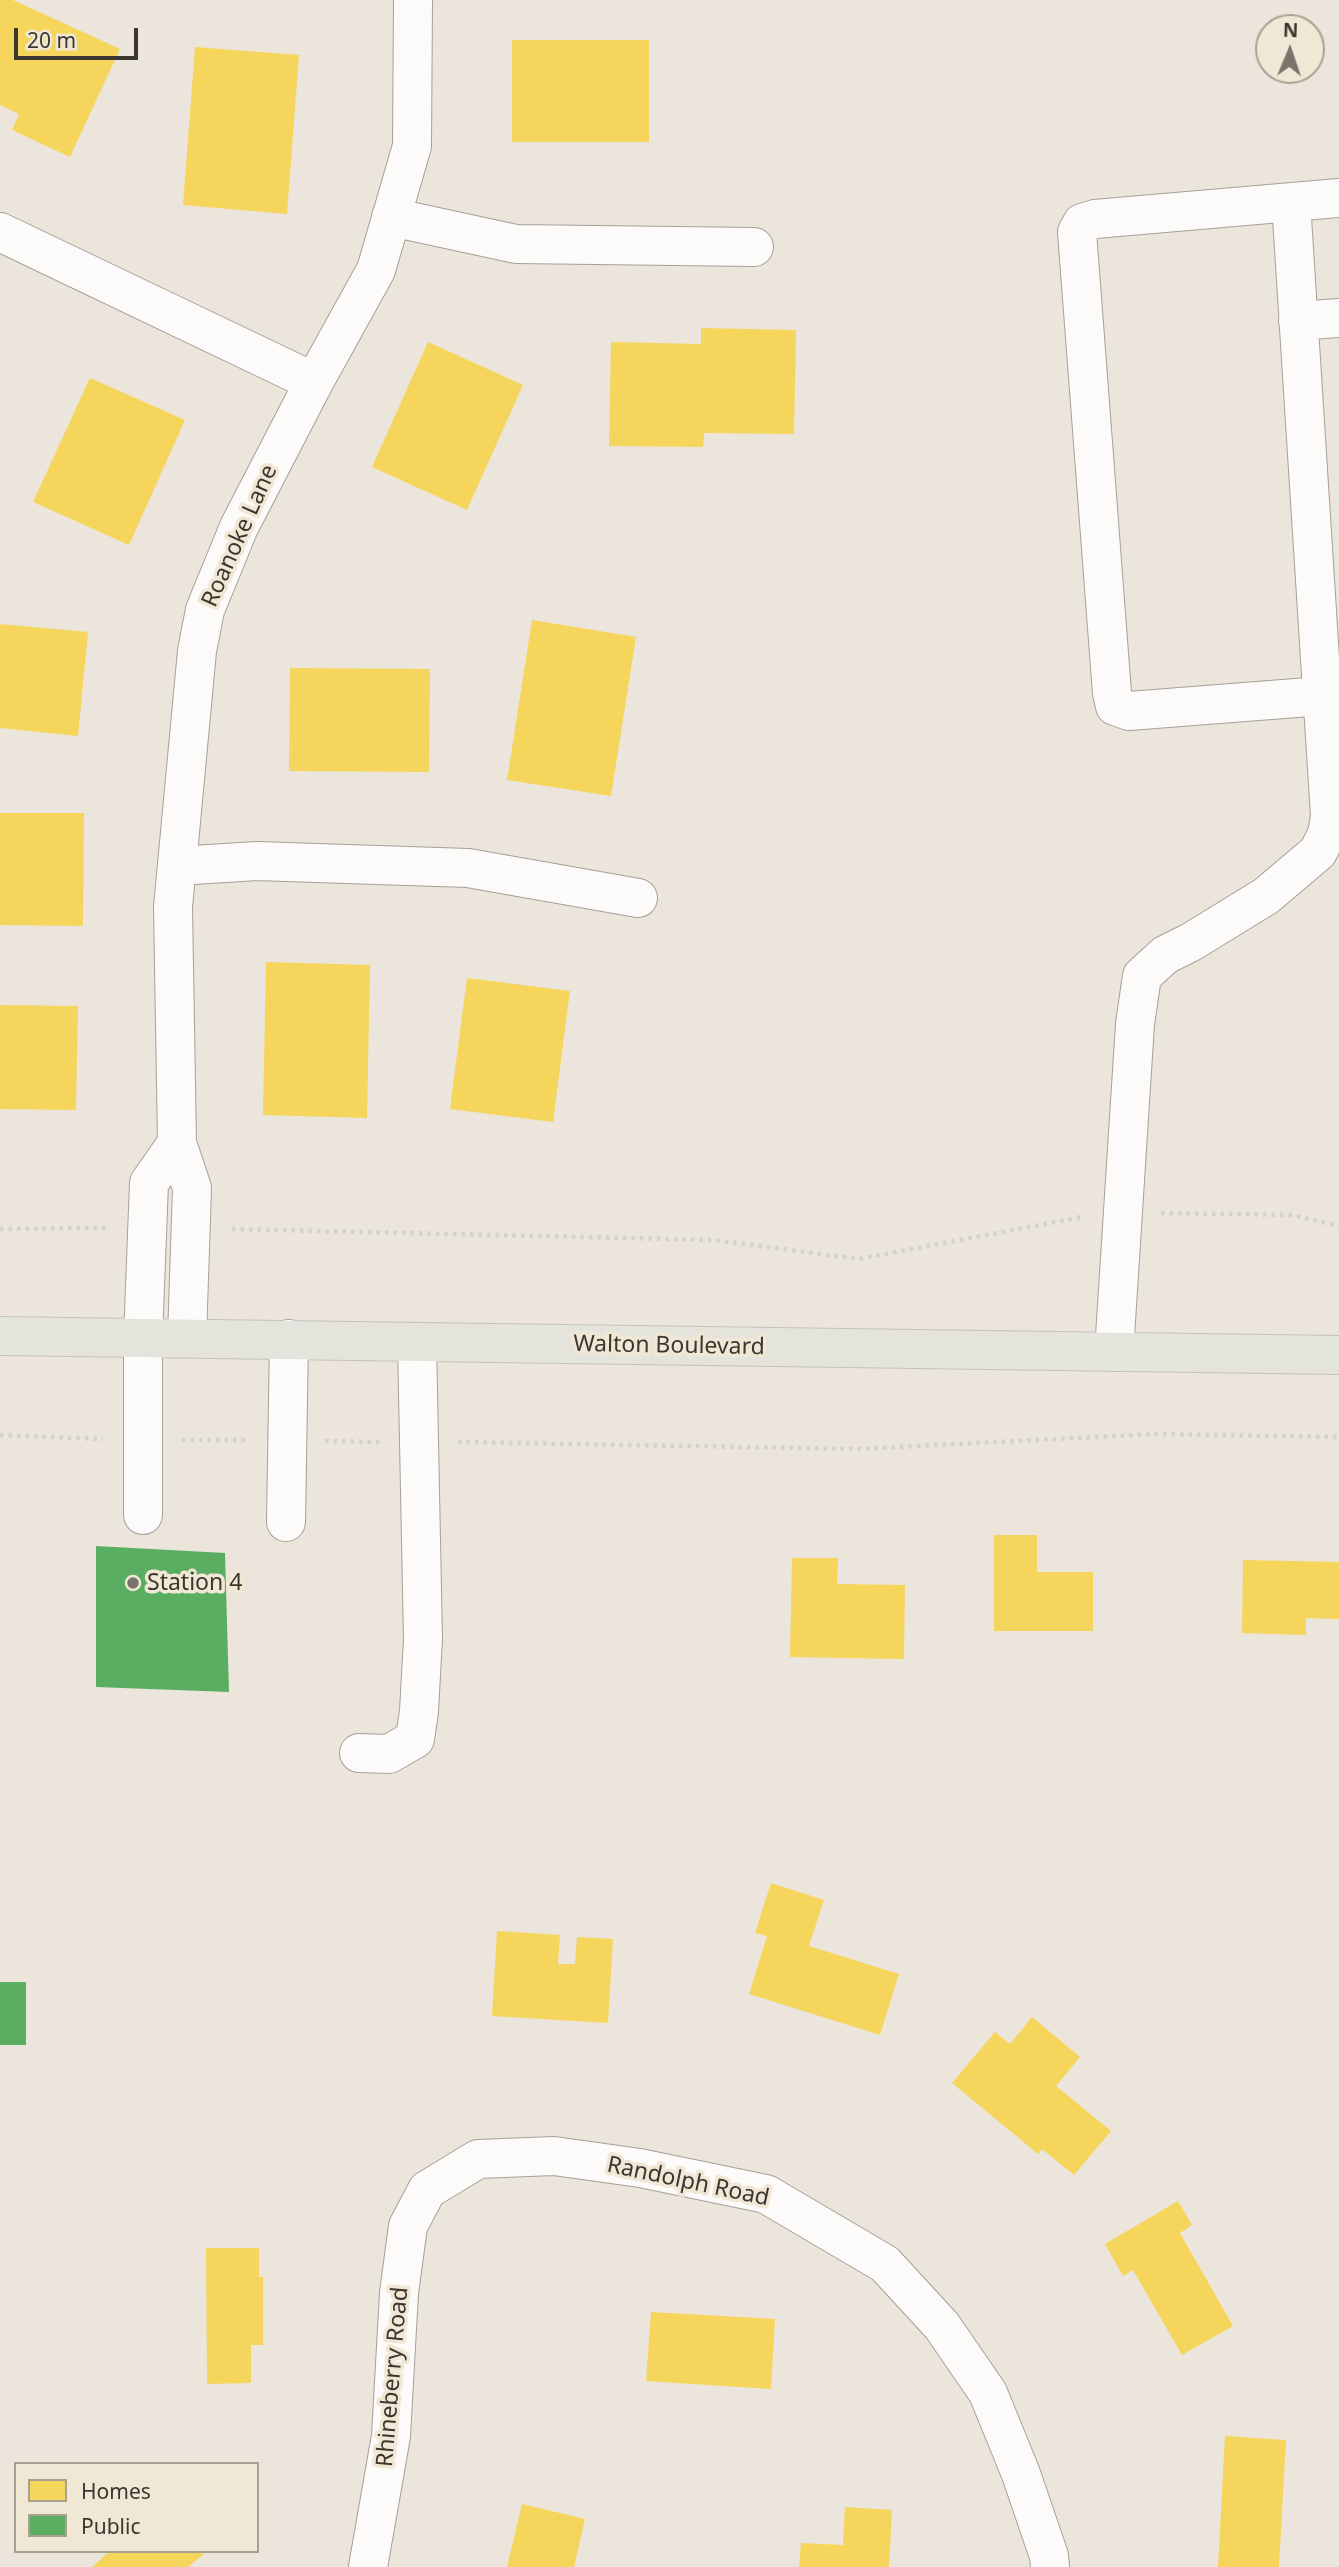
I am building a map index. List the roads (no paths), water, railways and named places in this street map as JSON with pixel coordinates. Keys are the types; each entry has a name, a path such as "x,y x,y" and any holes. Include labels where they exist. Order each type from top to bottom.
{"main road":[{"name":"Walton Boulevard","path":"0,1336 1339,1354"}],"street":[{"name":"Roanoke Lane","path":"187,1338 192,1188 177,1143 173,907 197,652 205,610 239,527 376,270 412,146 413,0"},
{"path":"1322,696 1129,711 1115,706 1077,232 1082,223 1095,219 1339,198"},
{"path":"1114,1352 1135,1024 1142,976 1165,955 1191,942 1266,895 1318,852 1330,816 1291,202"},
{"path":"391,217 516,244 754,247"},
{"path":"0,232 314,382"},
{"path":"1298,321 1339,318"},
{"path":"177,866 257,861 468,868 638,898"},
{"path":"143,1515 144,1338 149,1183 177,1143"},
{"path":"286,1522 289,1339"},
{"path":"359,1753 389,1754 415,1739 419,1712 423,1639 418,1342"},
{"name":"Randolph Road","path":"427,2190 478,2159 554,2156 640,2168 766,2194 885,2264 942,2326 988,2393 1021,2473 1049,2556 1050,2567"},
{"name":"Rhineberry Road","path":"368,2567 391,2436 399,2293 408,2226 427,2190"}],"place":[{"name":"Station 4","path":"133,1583"}]}
